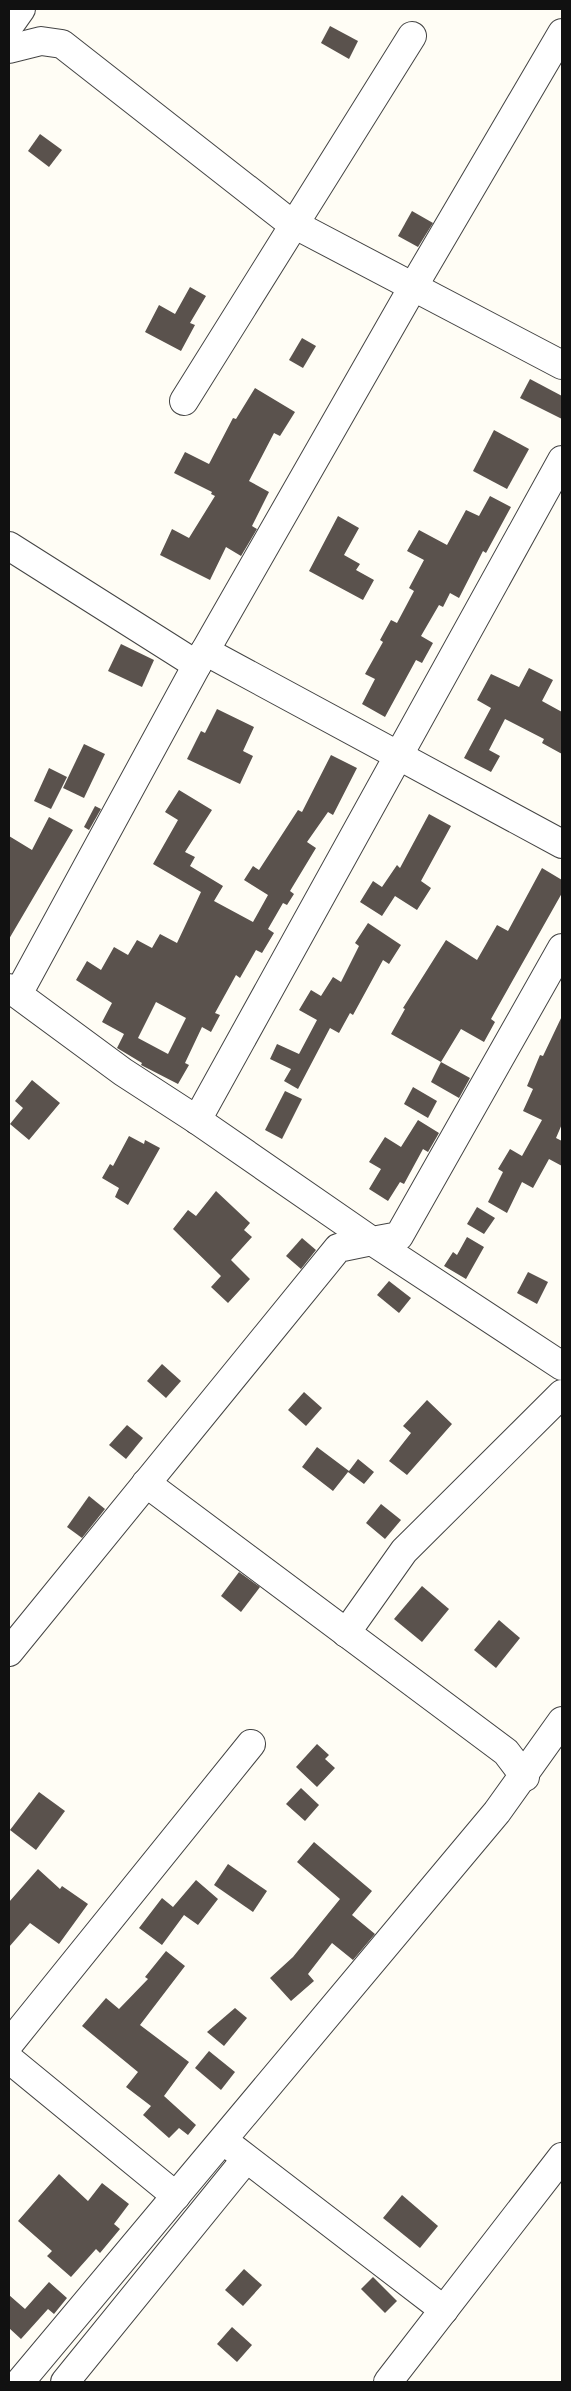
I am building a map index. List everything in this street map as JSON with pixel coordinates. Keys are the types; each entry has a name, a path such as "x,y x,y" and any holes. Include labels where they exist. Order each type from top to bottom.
{"street":[{"path":"9,26 21,9"},
{"path":"562,33 413,287 201,658 14,991 123,1072 197,1120 372,1241 562,1366"},
{"path":"184,401 412,36"},
{"path":"9,49 41,41 62,44 294,224 562,365"},
{"path":"197,1120 562,460"},
{"path":"9,546 201,658 398,756 562,844"},
{"path":"9,1652 338,1248 399,1236 562,948"},
{"path":"346,1633 404,1551 562,1394"},
{"path":"146,1483 506,1752 525,1776"},
{"path":"20,2382 498,1812 562,1721"},
{"path":"9,2044 251,1744"},
{"path":"9,2059 176,2196"},
{"path":"222,2140 444,2310"},
{"path":"388,2382 562,2157"},
{"path":"65,2382 246,2158"}],"building":[{"path":"330,26 358,41 349,59 321,43"},
{"path":"40,134 62,150 49,167 28,151"},
{"path":"412,211 433,223 418,247 398,236"},
{"path":"190,287 206,296 190,323 195,325 181,351 145,332 159,305 175,314"},
{"path":"302,338 316,346 303,368 289,360"},
{"path":"530,379 562,396 562,419 520,398"},
{"path":"255,388 295,412 280,436 274,433 249,481 269,492 252,526 257,529 241,556 226,547 210,580 160,555 172,529 189,538 215,496 211,494 212,492 174,473 185,452 209,464 233,418 236,419"},
{"path":"494,430 529,449 507,489 473,471"},
{"path":"490,496 511,507 486,553 483,551 459,598 450,593 443,607 439,605 421,636 433,643 422,663 416,660 385,717 362,704 375,679 365,674 383,642 380,640 391,620 397,623 414,591 409,588 424,560 407,551 419,530 447,545 466,510 479,516"},
{"path":"338,516 359,528 344,555 360,564 356,570 374,580 363,600 309,571"},
{"path":"121,644 154,660 142,687 108,671"},
{"path":"529,668 553,680 542,701 562,712 562,754 542,743 544,739 505,719 489,750 500,756 491,772 464,758 491,708 477,700 491,674 519,687"},
{"path":"217,709 254,727 243,751 253,756 240,784 187,759 201,731 205,733"},
{"path":"84,744 105,754 84,798 63,788"},
{"path":"331,755 357,768 333,815 328,812 307,842 316,848 290,891 294,894 287,905 283,903 268,929 274,933 262,953 256,950 240,978 236,975 215,1013 220,1015 211,1032 202,1027 185,1063 189,1065 178,1084 141,1065 142,1063 117,1048 124,1034 102,1022 112,1003 76,980 87,961 101,970 114,947 128,955 137,940 152,948 160,934 177,943 201,892 153,864 178,820 165,812 179,790 212,810 185,852 195,857 190,866 223,886 214,901 253,922 268,895 244,880 253,866 259,870 298,810 302,812","holes":["156,1002 186,1018 168,1054 138,1038"]},
{"path":"49,768 67,777 51,809 34,801"},
{"path":"95,806 101,809 89,830 84,827"},
{"path":"429,814 451,826 421,881 431,888 417,910 395,896 382,916 360,902 373,881 382,887 397,865 400,868"},
{"path":"49,817 73,830 9,939 9,836 32,850"},
{"path":"542,868 562,880 562,893 491,1019 495,1022 484,1042 461,1029 441,1062 391,1034 405,1009 403,1008 446,940 477,960 497,925 508,931"},
{"path":"368,923 401,945 389,964 383,960 353,1015 350,1013 339,1033 330,1028 298,1089 284,1081 291,1069 270,1059 277,1044 299,1054 317,1020 299,1010 311,990 321,996 333,977 341,982 359,946 355,943"},
{"path":"562,1016 562,1124 556,1138 562,1141 562,1166 549,1159 533,1188 522,1182 507,1213 488,1202 503,1172 498,1169 510,1149 522,1156 542,1120 523,1111 533,1089 527,1086 540,1055 543,1056"},
{"path":"441,1062 470,1078 459,1098 431,1082"},
{"path":"32,1080 60,1103 29,1140 10,1124 23,1108 15,1101"},
{"path":"413,1087 437,1101 428,1118 404,1104"},
{"path":"285,1091 302,1099 282,1139 265,1130"},
{"path":"418,1120 439,1133 428,1152 423,1149 404,1184 400,1182 388,1201 369,1189 381,1169 369,1162 385,1137 401,1147"},
{"path":"129,1136 144,1144 145,1140 160,1148 128,1205 115,1197 119,1188 102,1178 110,1164 113,1166"},
{"path":"216,1191 250,1223 244,1230 252,1237 231,1260 250,1279 228,1303 211,1287 221,1276 173,1229 188,1210 196,1216"},
{"path":"477,1207 495,1218 484,1234 467,1224"},
{"path":"467,1237 484,1247 466,1279 444,1266 453,1252 457,1255"},
{"path":"302,1238 316,1250 301,1269 286,1256"},
{"path":"528,1272 548,1282 537,1304 517,1293"},
{"path":"389,1281 411,1298 399,1313 377,1295"},
{"path":"162,1364 181,1381 166,1398 147,1381"},
{"path":"304,1392 322,1408 306,1426 288,1410"},
{"path":"427,1400 452,1424 407,1475 389,1461 411,1433 403,1426"},
{"path":"127,1425 143,1438 126,1459 109,1445"},
{"path":"317,1447 349,1471 358,1459 374,1472 364,1484 348,1472 333,1491 302,1467"},
{"path":"89,1496 105,1509 82,1538 67,1527"},
{"path":"381,1504 401,1520 385,1539 366,1523"},
{"path":"239,1572 260,1587 241,1612 221,1596"},
{"path":"422,1586 449,1609 422,1642 394,1619"},
{"path":"499,1620 520,1638 496,1668 474,1650"},
{"path":"317,1744 329,1755 325,1759 335,1768 317,1787 296,1767"},
{"path":"301,1788 319,1805 305,1821 286,1804"},
{"path":"39,1792 65,1811 36,1850 10,1830"},
{"path":"314,1842 372,1891 352,1915 375,1934 353,1960 332,1943 308,1974 314,1981 291,2001 270,1978 293,1957 340,1899 297,1862"},
{"path":"228,1864 267,1891 253,1912 214,1885"},
{"path":"38,1869 60,1889 62,1886 88,1904 59,1944 30,1923 9,1947 9,1902"},
{"path":"196,1880 218,1899 198,1925 184,1915 162,1945 139,1928 162,1898 173,1907"},
{"path":"166,1951 185,1966 140,2025 189,2062 164,2096 196,2125 188,2135 179,2128 169,2138 143,2115 151,2106 126,2087 138,2072 82,2026 106,1998 119,2009 148,1979 145,1977"},
{"path":"235,2008 247,2018 224,2046 207,2032"},
{"path":"209,2051 235,2072 221,2090 195,2068"},
{"path":"59,2174 88,2201 102,2183 129,2204 114,2224 120,2229 100,2253 96,2249 71,2277 47,2256 52,2251 18,2221"},
{"path":"402,2195 438,2226 420,2248 383,2218"},
{"path":"244,2269 262,2285 243,2306 225,2290"},
{"path":"373,2277 397,2301 385,2313 361,2289"},
{"path":"49,2282 67,2298 54,2314 48,2309 21,2339 9,2328 9,2295 25,2309"},
{"path":"232,2327 252,2345 237,2362 217,2344"}]}
